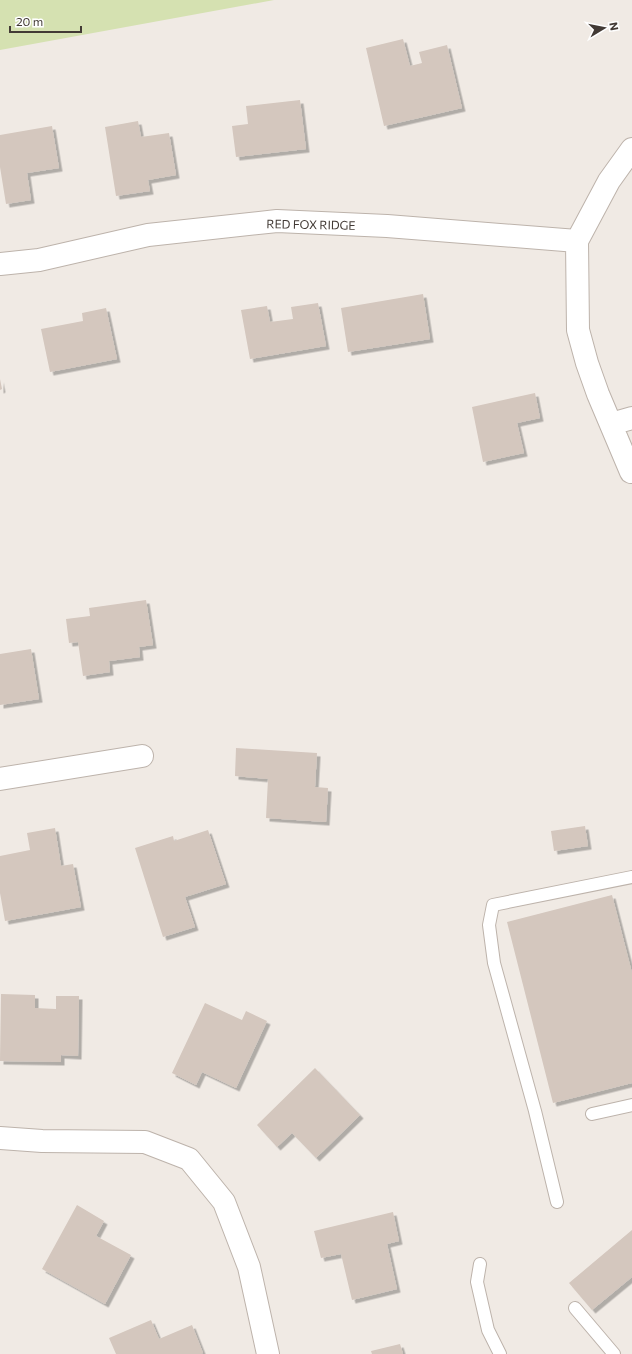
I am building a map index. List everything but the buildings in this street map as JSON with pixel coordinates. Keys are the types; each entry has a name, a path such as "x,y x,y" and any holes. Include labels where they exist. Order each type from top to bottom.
{"street":[{"path":"631,472 598,394 587,363 578,330 577,241 609,181 632,149"},
{"name":"RED FOX RIDGE","path":"0,264 39,260 148,235 277,221 387,226 577,241"},
{"path":"611,424 632,418"},
{"path":"0,779 142,756"},
{"path":"0,1138 42,1142 145,1142 189,1159 224,1202 249,1267 268,1354"}],"lane":[{"path":"557,1202 535,1111 494,963 489,924 493,905 632,877"},
{"path":"592,1114 632,1105"},
{"path":"480,1264 477,1282 480,1296 488,1330 500,1354"},
{"path":"575,1308 614,1354"}],"green space":[{"path":"0,0 274,0 0,50"}]}
